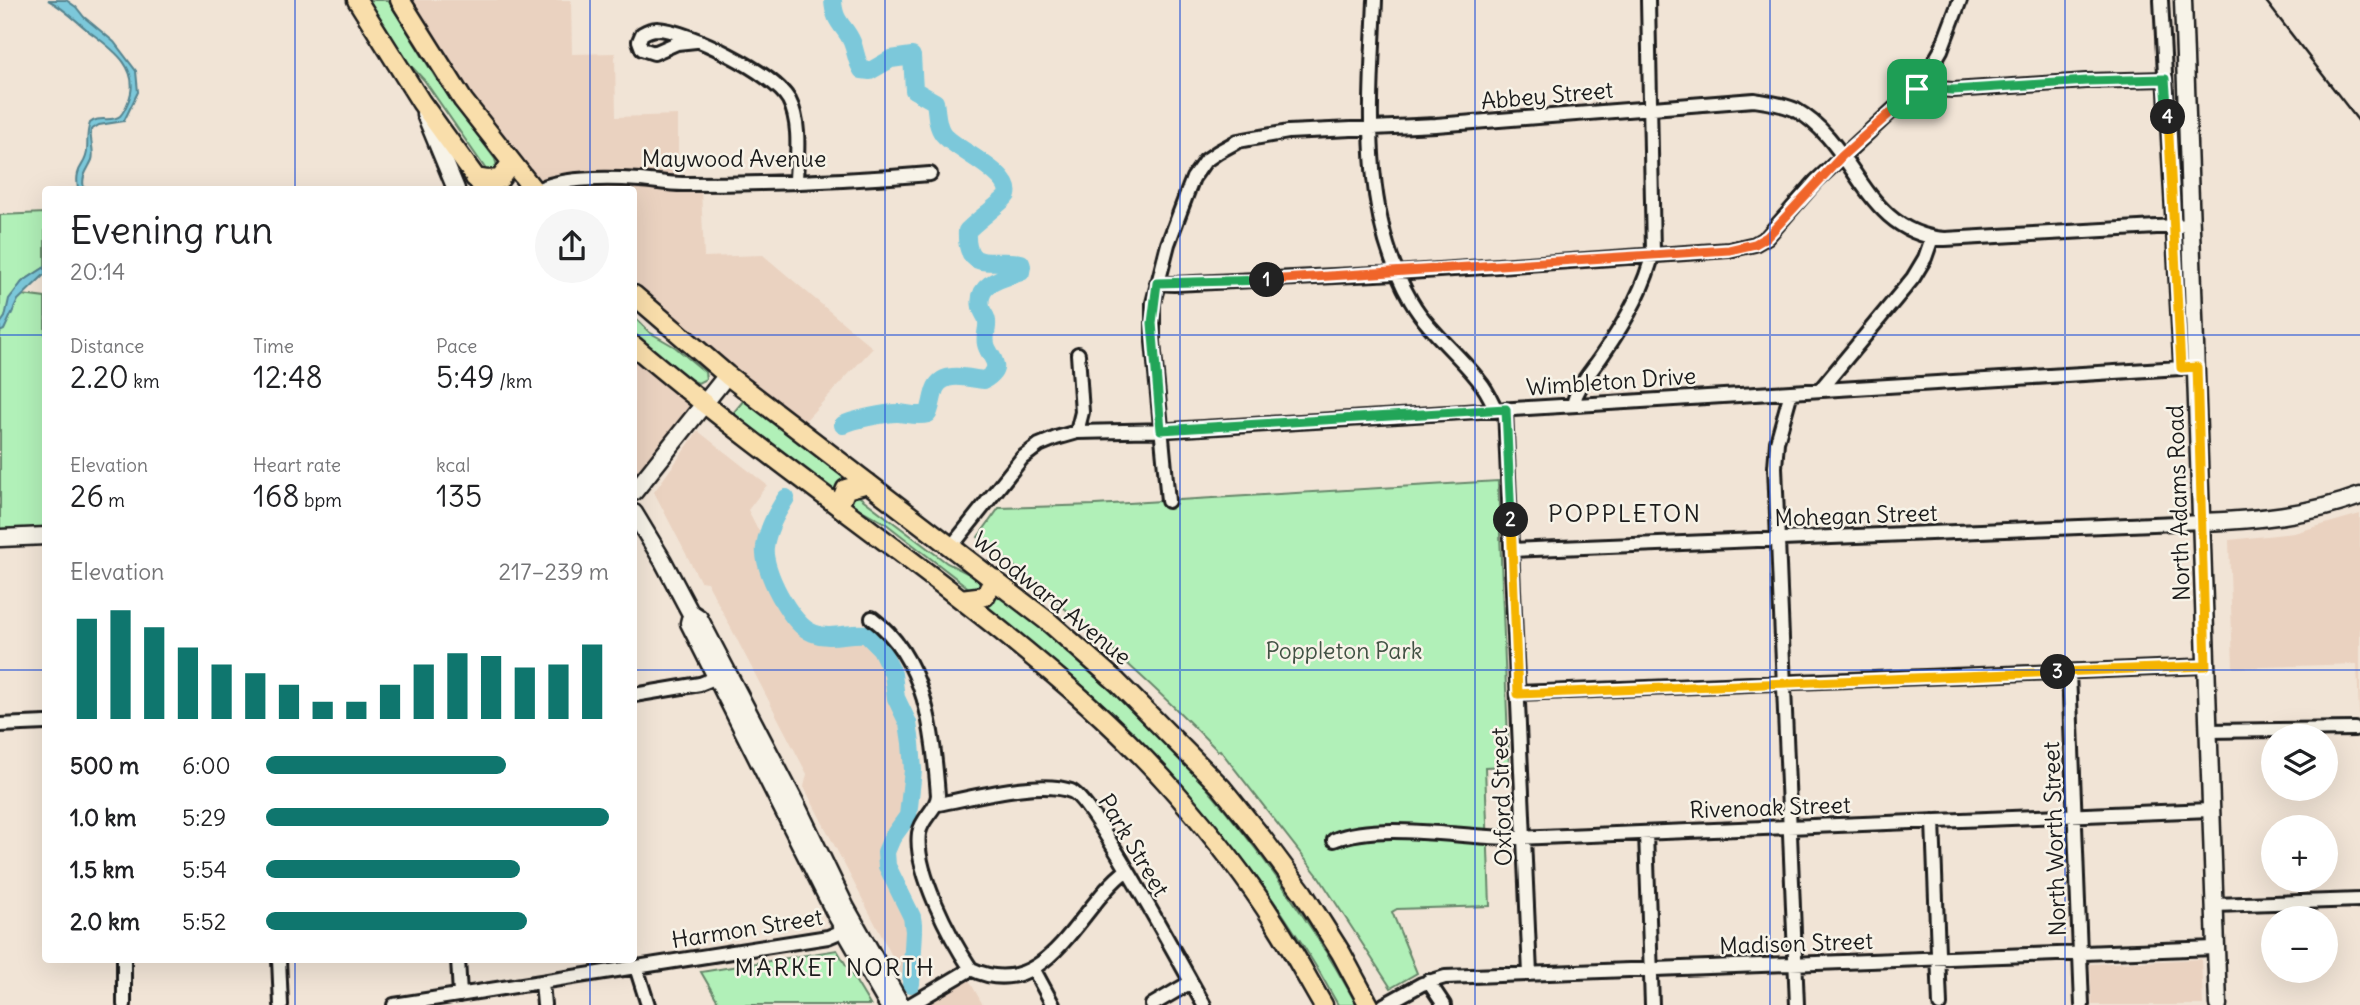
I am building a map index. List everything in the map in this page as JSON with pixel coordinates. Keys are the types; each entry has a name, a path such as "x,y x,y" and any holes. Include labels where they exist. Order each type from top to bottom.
{"main road":[{"path":"356,0 421,102 480,184 487,180 500,179 511,163"},
{"path":"400,0 463,100 530,186"},
{"name":"Woodward Avenue","path":"637,298 727,375 994,579 1083,651 1222,787 1303,894 1341,953 1369,1005"},
{"path":"637,348 704,404 961,599 1067,686 1121,735 1174,791 1226,853 1275,922 1323,1005"},
{"path":"839,506 846,489 868,483"},
{"path":"961,599 985,596 989,593 994,579"}],"street":[{"name":"Oxford Street","path":"1375,0 1372,128 1376,198 1384,240 1395,273 1412,304 1501,409 1512,550 1530,974"},
{"path":"1573,405 1581,384 1611,342 1632,303 1652,256 1648,0"},
{"path":"1157,283 1210,283 1395,273 1729,250 1755,244 1767,237 1842,156 1922,83 1941,51 1960,0"},
{"path":"2161,0 2173,225 2189,368"},
{"name":"North Adams Road","path":"2183,0 2192,225 2189,368 2202,522 2218,1005"},
{"path":"696,41 715,48 761,74 788,97 796,121 796,180"},
{"path":"1922,83 1938,89 1953,90 2165,79"},
{"name":"Abbey Street","path":"1168,501 1152,323 1157,283 1168,244 1193,178 1205,162 1238,141 1259,136 1754,100 1794,109 1812,122 1842,156 1868,194 1892,220 1915,233 1932,238 2192,225"},
{"path":"421,102 455,186"},
{"name":"Maywood Avenue","path":"548,186 557,183 614,180 678,184 930,174"},
{"path":"1820,390 1913,278 1932,238"},
{"path":"1077,354 1082,412 1077,432"},
{"name":"Wimbleton Drive","path":"951,547 1027,454 1047,441 1077,432 1161,430 2189,368"},
{"path":"637,488 727,375"},
{"path":"1791,392 1775,453 1797,1005"},
{"path":"2202,522 2288,515 2335,505 2360,496"},
{"path":"637,518 690,612 689,623 722,675 888,1005"},
{"name":"Mohegan Street","path":"1512,550 2202,522"},
{"path":"0,538 42,537"},
{"path":"872,618 890,632 901,646 921,688 938,804 922,823 920,851 935,905 971,969 1000,977 1019,976 1034,971 1066,939 1115,879 1127,870"},
{"path":"1518,694 2206,666"},
{"name":"North Worth Street","path":"2069,672 2082,1005"},
{"path":"637,695 684,688 722,675"},
{"path":"0,725 42,723"},
{"path":"2208,731 2355,729"},
{"name":"Park Street","path":"938,804 1010,790 1053,788 1071,791 1082,798 1127,870 1204,1005"},
{"name":"Rivenoak Street","path":"1334,840 1349,834 1402,832 1487,838 1524,837 2210,810"},
{"path":"1933,821 1940,1005"},
{"path":"1646,833 1653,1005"},
{"path":"2214,905 2360,900"},
{"path":"850,928 901,1005"},
{"name":"Harmon Street","path":"394,1005 542,982 617,964 636,967 828,937 850,928"},
{"name":"Madison Street","path":"1384,1005 1428,981 1445,978 2215,948"},
{"path":"124,963 124,1005"},
{"path":"279,963 281,1005"},
{"path":"458,963 460,995"},
{"path":"636,967 648,1005"},
{"path":"910,1005 971,969"},
{"path":"1034,971 1053,1005"},
{"path":"1428,981 1444,1005"},
{"path":"542,982 544,1005"},
{"path":"1152,1005 1191,982"}],"shaded area":[{"path":"413,0 571,0 572,54 615,53 616,117 678,115 678,188 701,189 704,257 763,255 873,348 804,422 698,338 637,284 637,186 544,186 467,87 433,37"},
{"path":"637,361 693,407 637,478"},
{"path":"698,431 767,485 748,510 765,543 770,573 799,623 813,633 825,636 866,634 881,649 893,674 896,698 909,728 913,760 908,816 892,838 886,852 886,860 914,931 905,981 804,787 807,774 707,582 700,581 654,492"},
{"path":"2360,514 2360,736 2357,664 2233,668 2229,540 2294,533"},
{"path":"2201,959 2203,1005 2092,1005 2090,964"},
{"path":"969,980 983,1005 924,1005 950,988"}],"green space":[{"path":"368,0 388,0 437,80 495,159 498,170 492,173 487,171 424,80 402,56"},
{"path":"42,213 42,269 22,282 14,294 42,298 42,531 0,534 0,215"},
{"path":"637,320 649,332 675,347 705,372 706,379 698,383 664,361 637,336"},
{"path":"744,400 847,480 837,486 835,492 733,413"},
{"name":"Poppleton Park","path":"1498,481 1509,766 1485,767 1490,906 1397,909 1392,912 1417,973 1391,988 1319,877 1220,750 1101,640 978,537 999,508 1095,505"},
{"path":"850,494 857,495 947,563 977,578 982,584 980,589 970,589 885,523 854,506 847,499"},
{"path":"995,593 1050,635 1102,680 1152,728 1199,779 1243,832 1284,888 1357,1005 1338,1005 1315,964 1263,885 1204,811 1141,741 1092,694 984,606"},
{"path":"837,950 870,1005 720,1005 701,972"}],"water":[{"path":"48,0 66,0 76,7 114,42 136,71 138,92 124,121 99,125 91,130 93,156 84,177 83,186 78,186 77,181 86,156 90,123 120,116 128,102 131,80 129,71 117,54"},
{"path":"42,269 42,277 18,300 4,330 0,332 0,324 5,317 9,299 22,282"}],"waterway":[{"path":"833,0 835,14 852,42 862,70 870,71 891,59 912,56 914,90 935,102 938,123 943,134 993,170 1006,187 1005,198 967,231 971,254 983,261 1021,263 1022,266 1021,272 999,279 987,287 981,299 987,320 986,344 995,366 991,375 984,380 951,377 940,382 928,414 887,414 843,425"},
{"path":"786,498 770,527 765,557 773,582 787,608 804,628 819,635 866,634 881,649 893,674 896,698 908,723 913,770 908,816 892,838 886,852 887,866 912,917 914,931 911,984"}],"railway":[{"path":"2265,0 2360,123"}],"district":[{"name":"POPPLETON","path":"1625,513"},
{"name":"MARKET NORTH","path":"835,967"}],"route":[{"path":"2143,78 2165,79 2181,368 2197,367 2206,666 1518,694 1506,409 1161,430 1152,323 1157,283 1395,273 1729,250 1755,244 1767,237 1803,195 1842,156 1917,89 1922,83 1927,87 1953,90 2143,78"}]}
